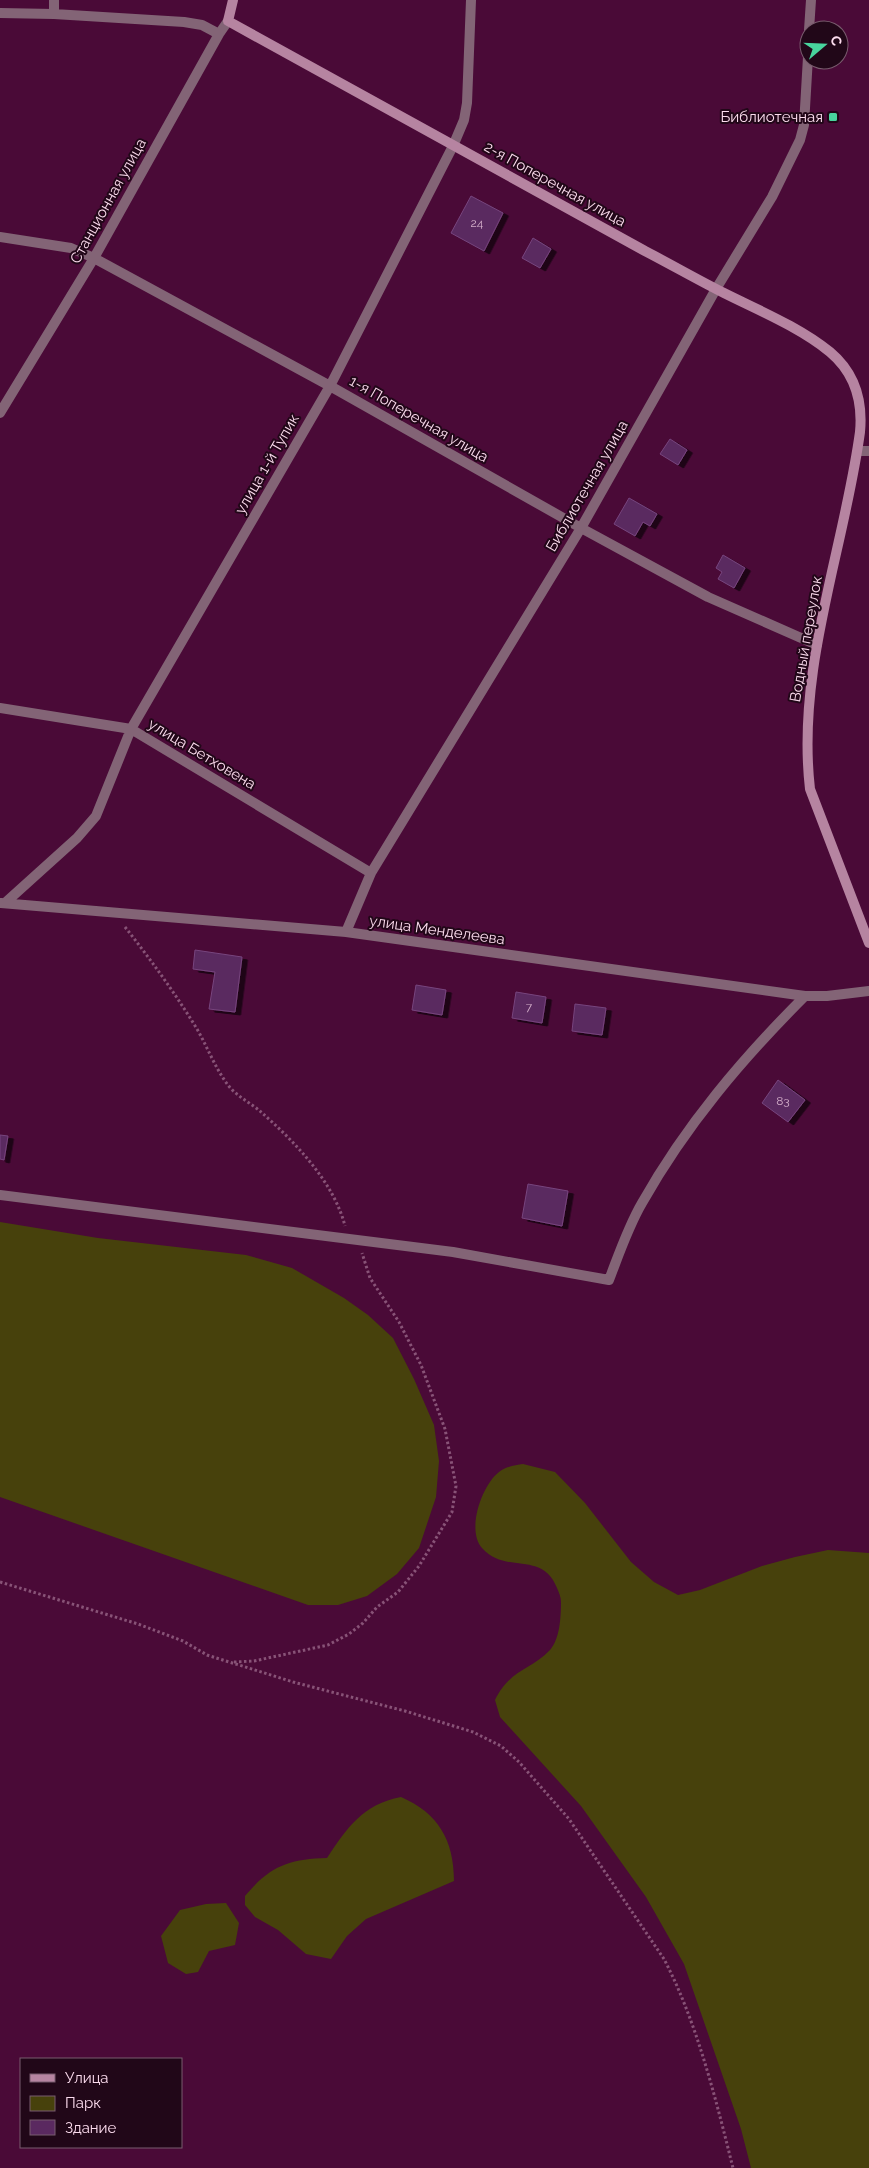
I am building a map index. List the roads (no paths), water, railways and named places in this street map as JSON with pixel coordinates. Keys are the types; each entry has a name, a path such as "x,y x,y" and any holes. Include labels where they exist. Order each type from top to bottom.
{"street":[{"path":"54,0 54,14"},
{"name":"Станционная улица","path":"0,413 94,258 219,34 228,22 233,0"},
{"name":"улица 1-й Тупик","path":"2,903 77,838 96,816 131,729 330,386 453,146 464,120 467,103 471,0"},
{"path":"810,20 811,0"},
{"path":"0,13 54,14 184,22 202,25 219,34"},
{"name":"2-я Поперечная улица","path":"228,22 716,289 803,334 830,353 848,370 856,385"},
{"name":"Библиотечная улица","path":"346,932 371,873 581,528 716,289 772,197 800,140 804,125 807,70"},
{"name":"1-я Поперечная улица","path":"0,237 71,248 94,258 330,386 581,528 708,597 817,644"},
{"name":"Водный переулок","path":"856,385 862,416 858,451 817,644 809,705 807,764 810,789 869,942"},
{"path":"858,451 869,451"},
{"name":"улица Бетховена","path":"0,708 131,729 371,873"},
{"name":"улица Менделеева","path":"2,903 346,932 805,996 827,996 869,991"},
{"path":"0,1195 453,1252 609,1280 625,1238 642,1204 667,1162 721,1086 761,1040 805,996"}],"place":[{"name":"Библиотечная","path":"833,117"}]}
